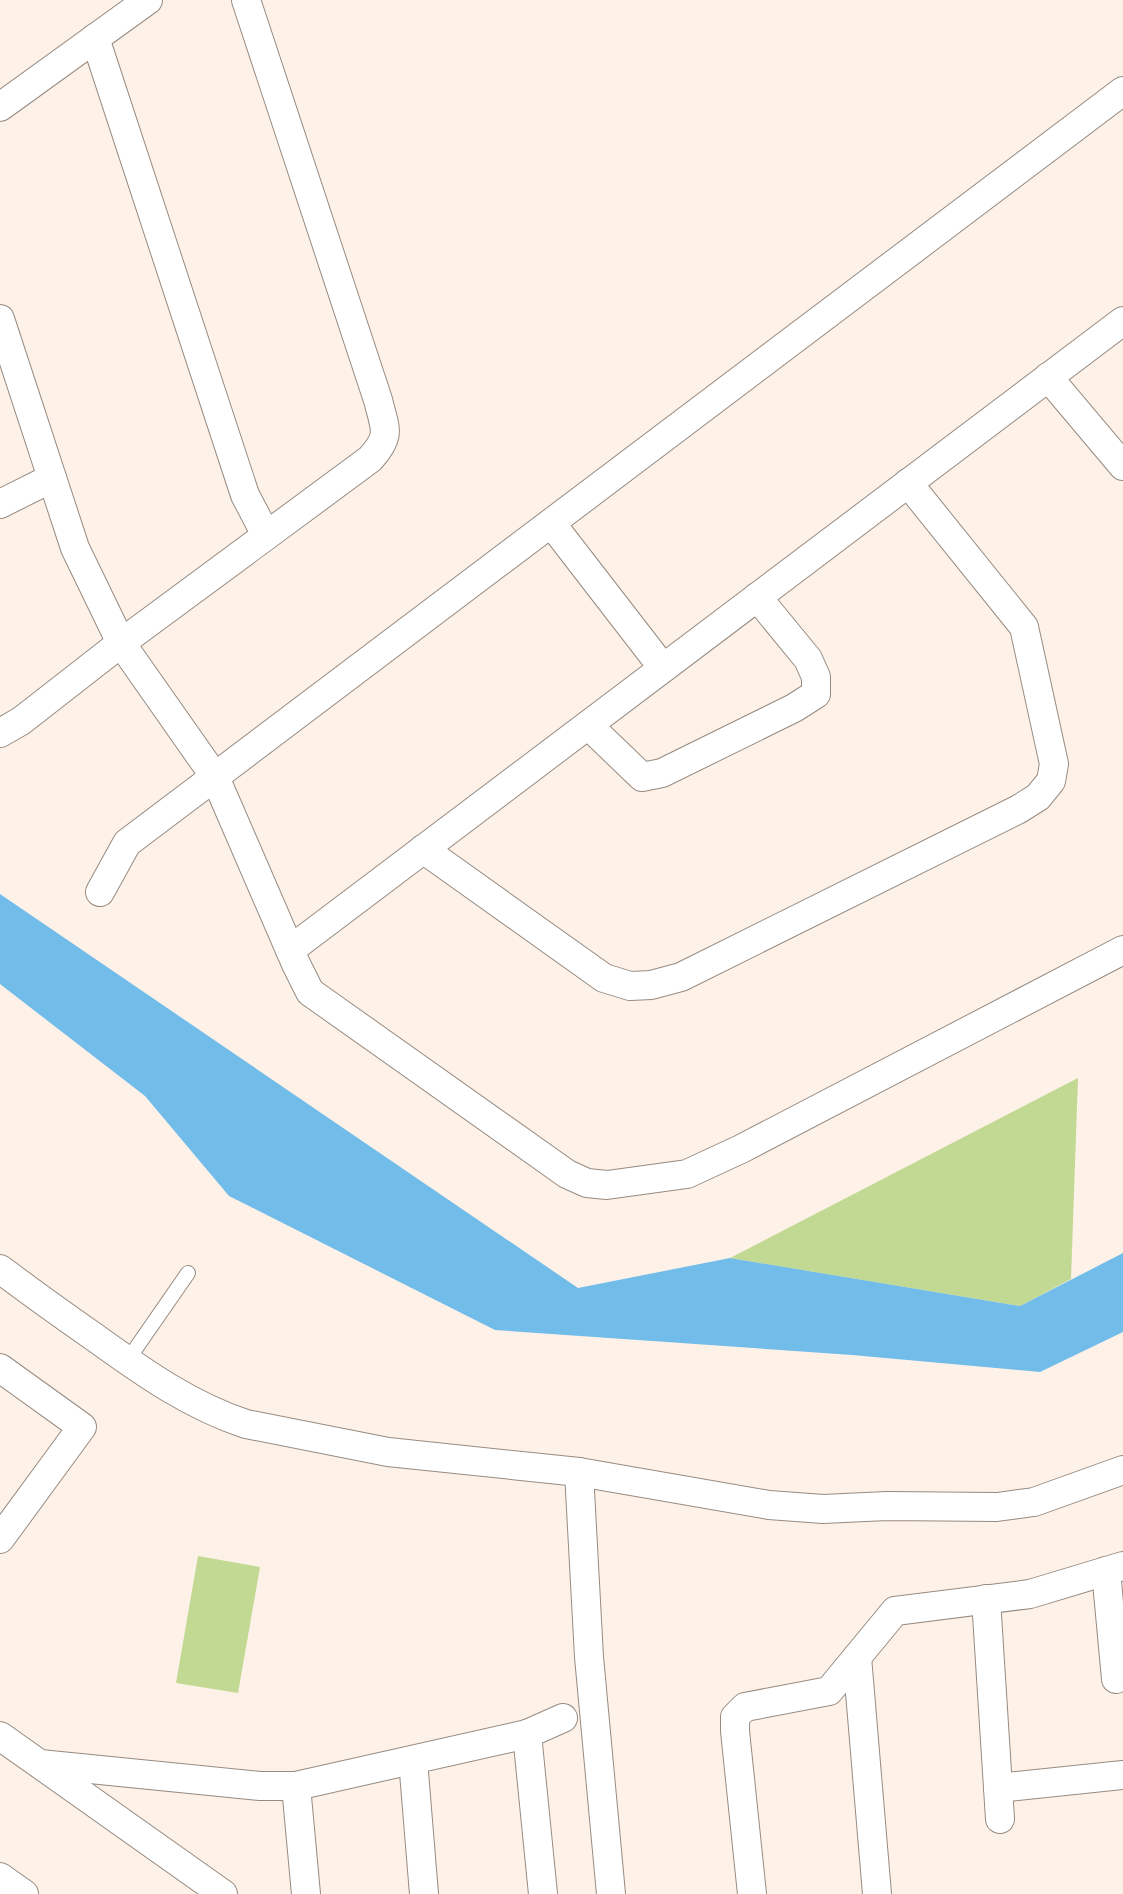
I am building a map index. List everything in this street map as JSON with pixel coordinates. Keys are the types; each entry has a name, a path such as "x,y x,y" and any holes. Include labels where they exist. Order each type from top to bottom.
{"street":[{"path":"0,107 148,0"},
{"path":"0,733 22,721 122,642 370,458 381,446 386,431 378,400 246,0"},
{"path":"95,38 246,495 266,535"},
{"path":"100,892 127,843 1123,91"},
{"path":"290,950 1123,321"},
{"path":"2,332 75,548 122,642 215,777 310,992 567,1174 587,1184 607,1185 687,1174 741,1148 1123,950"},
{"path":"1048,377 1123,466"},
{"path":"0,504 52,478"},
{"path":"423,849 604,978 630,986 651,985 681,977 1019,810 1038,797 1051,781 1054,764 1024,627 908,483"},
{"path":"551,523 663,668"},
{"path":"588,725 642,777 662,773 794,708 816,694 816,677 808,659 757,597"},
{"path":"0,1270 127,1361 191,1402 246,1424 388,1452 579,1472 769,1505 823,1509 887,1506 996,1507 1034,1502 1123,1470"},
{"path":"0,1368 82,1427 0,1539"},
{"path":"579,1472 589,1657 611,1894"},
{"path":"752,1894 736,1717 745,1707 829,1691 895,1611 1030,1594 1115,1569 1118,1648 1116,1679"},
{"path":"986,1599 1000,1819"},
{"path":"857,1657 877,1894"},
{"path":"40,1764 260,1786 296,1786 526,1734 563,1718"},
{"path":"526,1734 543,1894"},
{"path":"0,1736 223,1894"},
{"path":"413,1760 424,1894"},
{"path":"998,1788 1123,1775"},
{"path":"296,1786 306,1894"},
{"path":"0,1877 24,1894"}],"lane":[{"path":"127,1361 188,1273"}],"green space":[{"path":"1078,1078 1071,1279 1020,1306 730,1258"},
{"path":"198,1556 260,1567 238,1693 176,1683"}],"water":[{"path":"0,894 578,1288 730,1258 1020,1306 1123,1253 1123,1332 1040,1372 852,1355 495,1330 229,1196 145,1096 0,984"}]}
